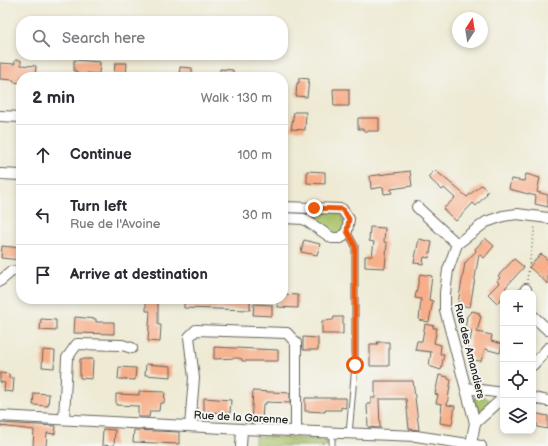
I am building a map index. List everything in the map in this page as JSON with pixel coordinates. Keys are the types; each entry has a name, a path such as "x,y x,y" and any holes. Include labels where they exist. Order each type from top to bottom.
{"street":[{"path":"0,116 16,117"},
{"path":"0,174 16,175"},
{"path":"288,207 342,209 349,219 347,231 341,238 332,238 304,219 288,218"},
{"path":"417,207 458,244 486,222 502,216 517,214 548,218"},
{"path":"304,219 314,208"},
{"name":"Rue des Amandiers","path":"458,244 448,270 445,293 445,310 475,423 476,445"},
{"path":"0,281 12,271 16,271"},
{"path":"536,319 548,330"},
{"path":"190,426 194,378 189,338 196,330 287,333 296,343 296,432"},
{"path":"64,419 66,358 77,344 122,345 132,348"},
{"path":"536,362 548,348"},
{"path":"466,388 500,393"},
{"path":"536,399 548,401"},
{"path":"475,423 500,401"},
{"name":"Rue de la Garenne","path":"0,416 296,432 416,436 476,445"},
{"path":"241,446 242,429"}],"lane":[{"path":"347,231 355,246 355,365 349,434"},
{"path":"332,433 332,446"}],"path":[{"path":"525,290 536,216"}],"green space":[{"path":"331,212 341,214 345,224 342,232 337,234 316,224 317,213"},
{"path":"483,396 490,400 488,405 480,412 474,407 474,397"},
{"path":"255,436 327,440 327,446 255,446"}],"building":[{"path":"15,60 21,60 21,65 36,66 35,72 16,72 16,82 13,82 14,80 0,79 0,63 15,64"},
{"path":"74,60 100,62 99,72 74,71"},
{"path":"115,63 127,63 126,72 114,72"},
{"path":"180,67 192,68 192,72 180,72"},
{"path":"220,69 233,70 233,72 220,72"},
{"path":"299,78 309,79 307,97 296,96"},
{"path":"333,89 349,89 349,106 334,106"},
{"path":"294,112 306,112 305,130 291,129"},
{"path":"358,118 379,118 379,131 364,131 363,129 358,129"},
{"path":"435,170 467,197 481,185 488,191 486,193 487,194 476,206 473,203 456,221 443,209 455,198 444,188 442,190 428,177"},
{"path":"307,171 325,172 325,184 307,183"},
{"path":"410,171 412,186 391,189 392,193 384,194 383,187 371,189 370,176"},
{"path":"526,174 540,178 537,192 548,195 548,207 535,204 536,196 509,189 511,179 524,181"},
{"path":"370,227 385,228 384,242 387,243 385,268 365,267 365,256 372,256 374,242 369,241"},
{"path":"485,238 494,246 484,258 479,254 470,307 459,305 460,303 458,303 465,263"},
{"path":"419,239 432,242 429,258 424,257 423,264 414,263"},
{"path":"304,240 320,244 317,255 301,252"},
{"path":"2,246 16,247 16,260 1,258"},
{"path":"541,254 548,260 548,284 529,267"},
{"path":"514,259 524,267 505,288 507,290 500,290 500,300 497,303 488,294 499,283 497,281 500,278 498,276"},
{"path":"420,274 432,276 429,300 433,301 429,322 419,320 421,299 415,298"},
{"path":"288,294 298,295 298,308 278,307 278,304 288,304"},
{"path":"146,304 158,304 158,325 161,325 160,342 148,341 150,311 146,311"},
{"path":"184,304 250,304 250,310 184,308"},
{"path":"254,304 272,305 272,316 253,315"},
{"path":"472,311 479,313 479,316 481,316 477,332 492,335 491,341 500,343 500,353 485,349 481,361 472,360 472,357 467,356 472,331 465,330 467,316"},
{"path":"75,317 96,319 96,322 114,322 114,334 74,333"},
{"path":"334,317 343,317 343,334 322,334 322,321 333,320"},
{"path":"41,319 56,320 56,331 40,330"},
{"path":"425,324 434,326 433,328 437,328 434,343 441,345 440,354 444,354 441,370 429,366 431,352 415,350 417,341 422,341"},
{"path":"303,337 318,338 318,350 303,350"},
{"path":"377,342 389,342 389,366 370,366 370,344 378,344"},
{"path":"214,347 278,350 278,361 242,361 242,359 238,358 214,359"},
{"path":"43,350 55,351 54,368 42,367"},
{"path":"80,359 93,359 92,379 80,378"},
{"path":"146,364 171,366 171,377 145,375"},
{"path":"119,367 136,368 135,380 118,379"},
{"path":"0,373 9,374 9,378 14,378 13,392 4,391 5,383 0,382"},
{"path":"439,375 448,377 448,379 451,380 447,405 455,406 452,425 440,423 442,404 436,403 438,395 435,394"},
{"path":"375,381 413,381 419,430 409,429 406,399 379,399 380,428 368,427 367,404 371,404 371,398 375,398"},
{"path":"139,391 165,392 164,403 160,403 159,411 150,411 149,417 138,417 138,406 116,405 116,394 139,395"},
{"path":"253,391 290,393 290,403 266,402 266,404 263,404 262,423 251,423"},
{"path":"34,393 49,394 48,406 33,405"},
{"path":"204,398 231,400 230,413 204,412"},
{"path":"305,398 346,398 346,408 341,407 341,410 325,410 325,412 305,411"},
{"path":"536,414 548,416 548,429 537,427"},
{"path":"0,423 56,426 55,434 47,433 46,446 33,446 34,430 0,426"},
{"path":"103,429 115,430 114,446 102,445"},
{"path":"134,430 179,432 179,444 133,442"}],"route":[{"path":"314,208 342,209 349,219 347,231 355,246 355,365"}]}
